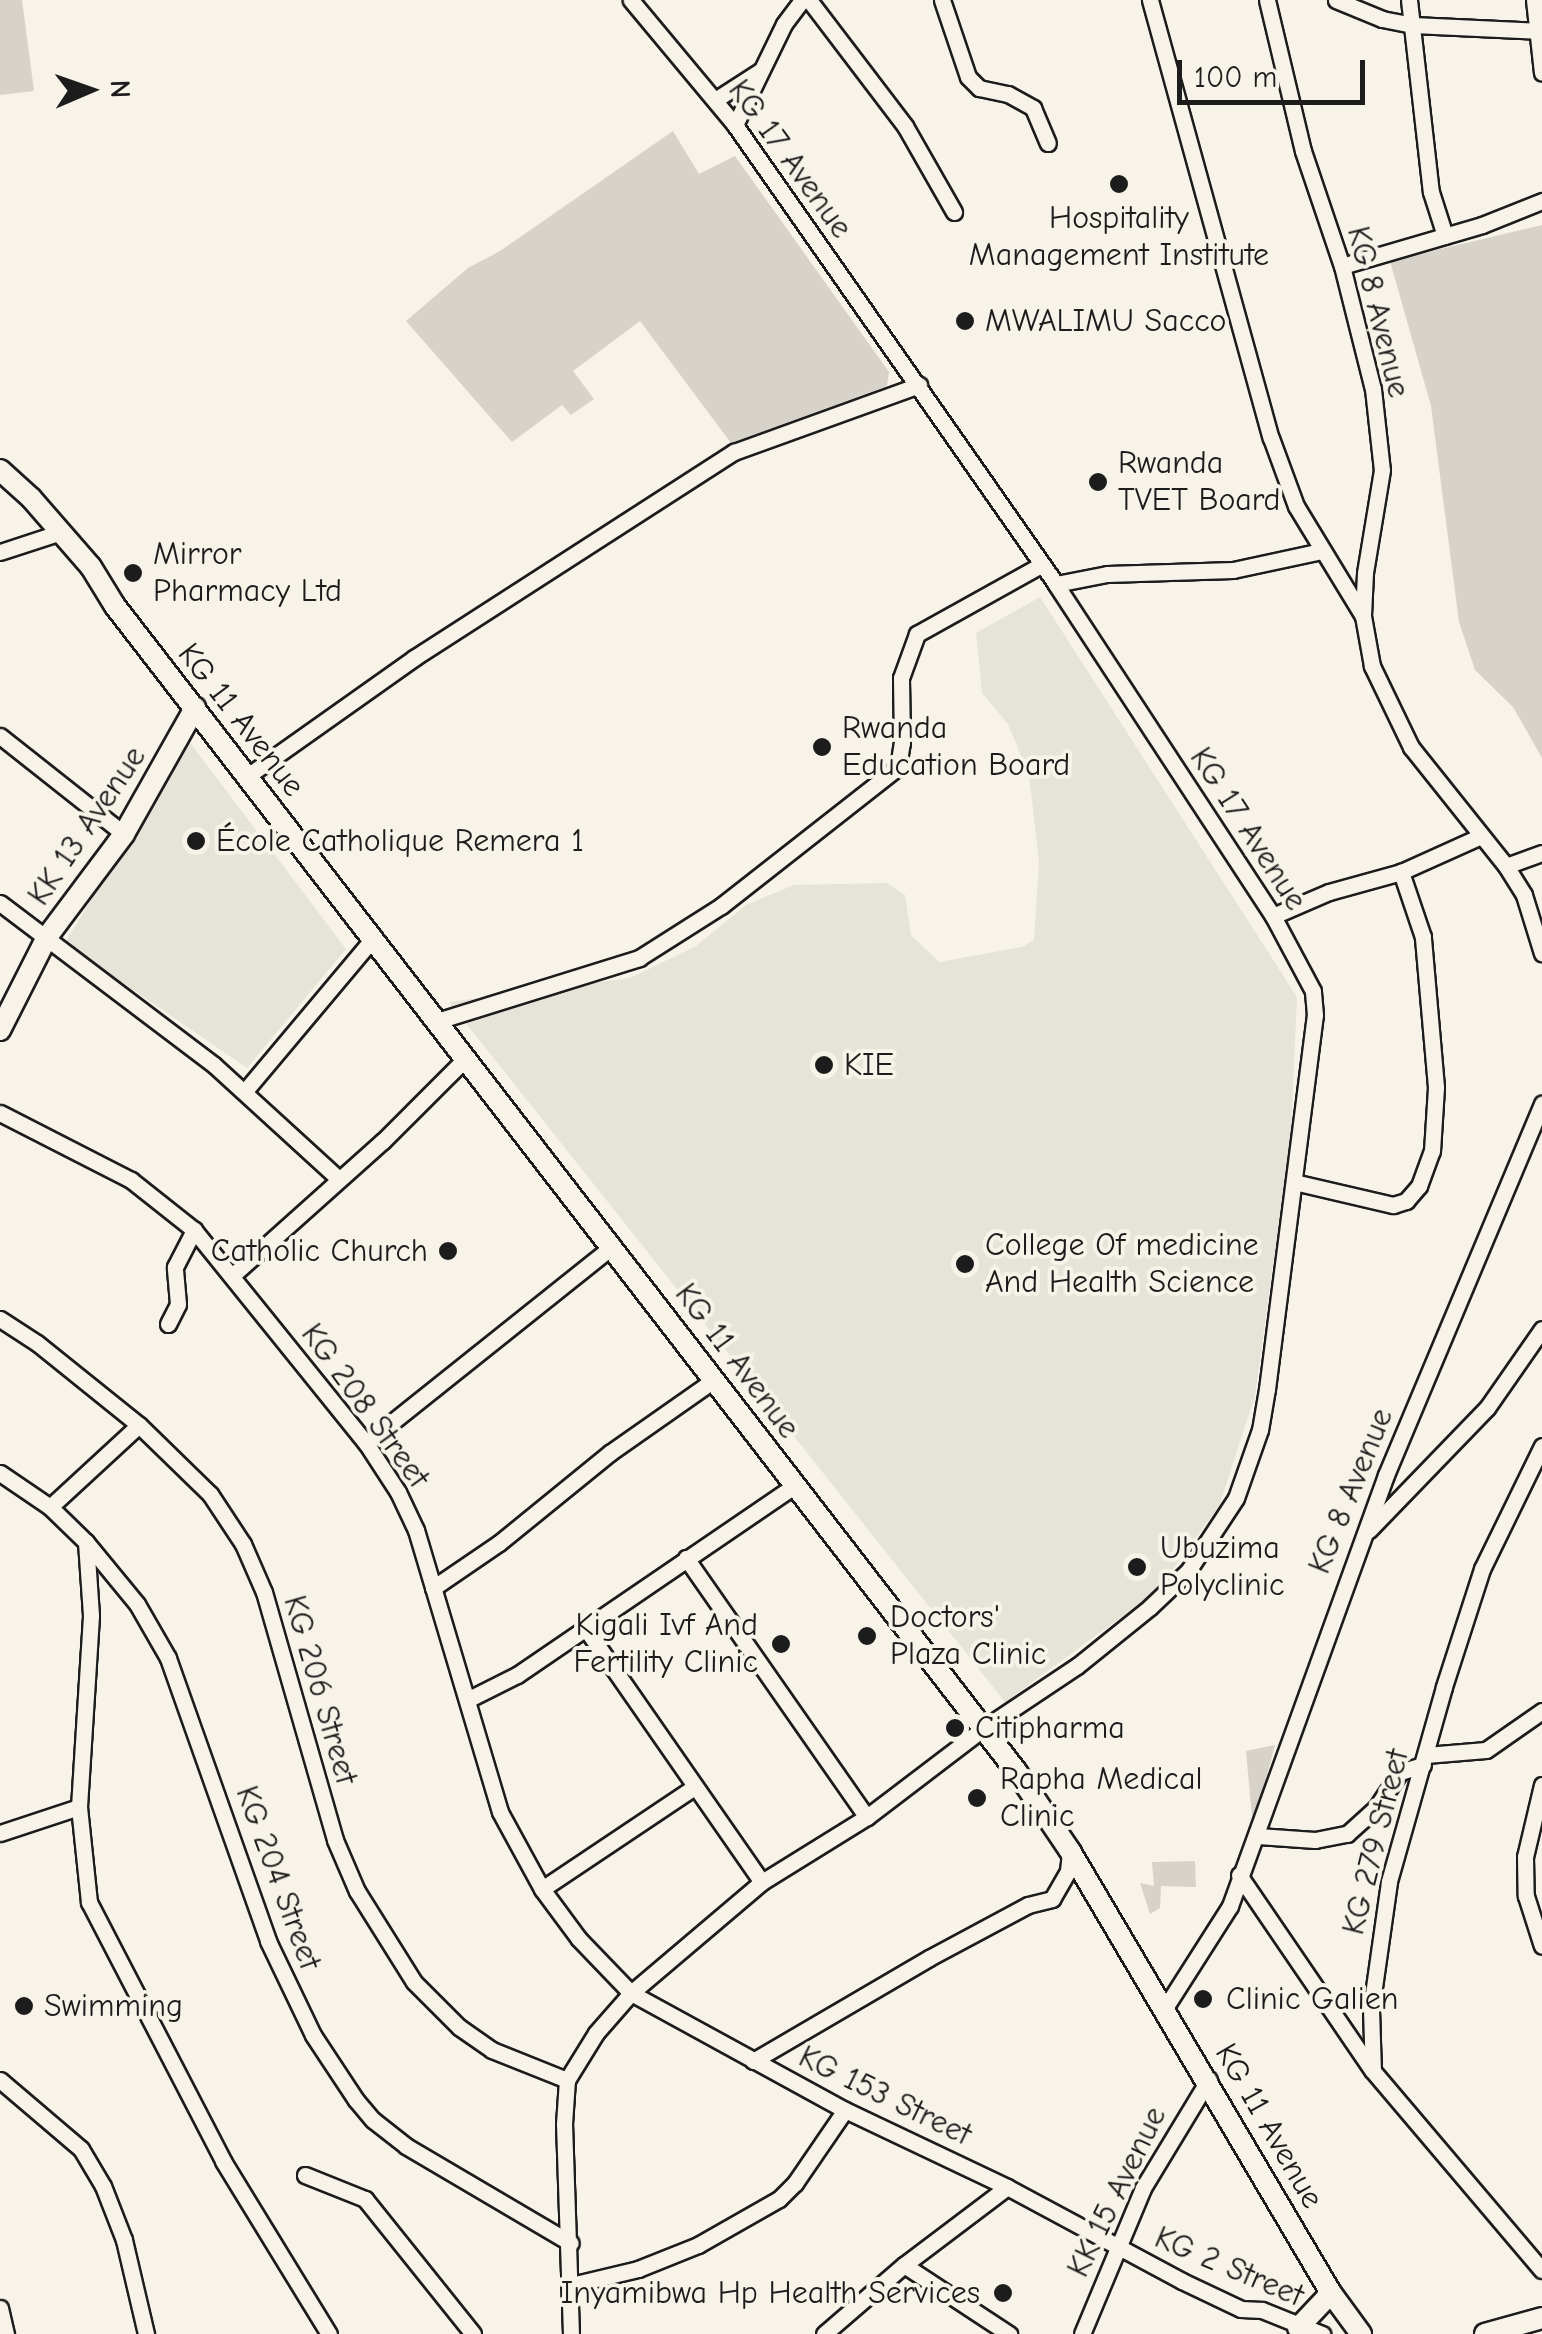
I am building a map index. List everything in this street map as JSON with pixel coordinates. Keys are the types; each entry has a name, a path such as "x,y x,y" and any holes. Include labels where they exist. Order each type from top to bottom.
{"main road":[{"name":"KG 11 Avenue","path":"0,470 61,532 246,777 613,1246 793,1487 984,1728 1070,1850 1332,2293 1361,2334"},
{"name":"KK 13 Avenue","path":"0,1030 46,937 124,834 195,708"},
{"path":"1298,2328 1332,2293"},
{"path":"1484,2334 1542,2318"}],"street":[{"name":"KG 17 Avenue","path":"567,2080 596,2033 631,1993 762,1882 867,1816 984,1728 1077,1666 1159,1600 1188,1571 1236,1498 1260,1430 1315,1015 1313,991 1273,916 1056,584 734,125 631,0"},
{"path":"734,125 784,24 806,0 905,126 954,212"},
{"path":"942,0 968,78 979,88 1032,108 1048,143"},
{"path":"1150,0 1271,438 1296,506 1363,616"},
{"name":"KG 8 Avenue","path":"1267,0 1303,151 1368,357 1382,470 1364,573 1363,616 1372,666 1411,747 1506,866 1524,895 1542,952"},
{"path":"1336,0 1382,19 1412,25 1539,31"},
{"path":"1410,0 1431,192 1445,236"},
{"path":"1534,0 1542,73"},
{"path":"714,100 760,71"},
{"path":"1342,266 1445,236 1542,201"},
{"path":"246,777 414,658 734,452 919,385"},
{"path":"0,552 61,532"},
{"path":"1056,584 1106,574 1233,570 1322,551"},
{"path":"437,1021 639,958 678,937 763,874 898,767 902,743 900,678 917,634 1041,565"},
{"path":"0,736 124,834"},
{"path":"1273,916 1329,892 1402,872 1481,836"},
{"path":"1506,866 1542,853"},
{"path":"1294,1182 1393,1206 1406,1201 1419,1186 1432,1151 1436,1087 1423,937 1402,872"},
{"path":"0,904 245,1092 339,1179"},
{"path":"245,1092 374,938"},
{"path":"234,1274 465,1059"},
{"name":"KG 8 Avenue","path":"1165,2008 1230,1906 1258,1836 1333,1610 1542,1103"},
{"name":"KG 208 Street","path":"0,1114 131,1180 194,1230 234,1274 366,1444 398,1492 416,1530 500,1812 542,1889 579,1938 631,1993"},
{"path":"168,1324 178,1304 175,1267 194,1230"},
{"path":"366,1444 613,1246"},
{"name":"KG 206 Street","path":"0,1319 37,1342 139,1425 210,1494 244,1544 264,1592 334,1840 356,1890 414,1982 459,2027 492,2050 567,2080"},
{"path":"1366,1532 1487,1408 1542,1329"},
{"path":"433,1588 499,1542 611,1452 714,1380"},
{"path":"50,1507 139,1425"},
{"name":"KG 279 Street","path":"1373,2071 1376,1956 1389,1882 1482,1569 1542,1446"},
{"name":"KG 204 Street","path":"0,1473 50,1507 86,1542 136,1604 168,1658 288,1989 335,2070 372,2120 406,2146 572,2243"},
{"path":"469,1700 518,1675 793,1487"},
{"path":"86,1542 91,1616 78,1806 89,1902 223,2160 329,2334"},
{"path":"686,1558 867,1816"},
{"path":"586,1630 762,1882"},
{"path":"1258,1836 1316,1840 1347,1834 1376,1808 1400,1772 1424,1760 1486,1750 1542,1711"},
{"path":"1541,1940 1524,1857 1542,1785"},
{"path":"542,1889 693,1788"},
{"path":"0,1832 78,1806"},
{"path":"753,2060 929,1958 1028,1905 1052,1899 1068,1871 1070,1850"},
{"path":"1239,1876 1373,2071 1542,2270"},
{"name":"KG 153 Street","path":"631,1993 845,2110 1007,2187 1116,2248"},
{"name":"KK 15 Avenue","path":"1082,2334 1116,2248 1168,2142 1208,2078"},
{"path":"0,2080 81,2148 103,2186 124,2240 146,2334"},
{"path":"567,2080 564,2124 572,2243 571,2334"},
{"path":"571,2285 638,2269 698,2245 779,2199 796,2184 845,2110"},
{"path":"305,2175 365,2200 473,2334"},
{"path":"824,2334 904,2264 1007,2187"},
{"name":"KG 2 Street","path":"1116,2248 1240,2310 1262,2310 1298,2328 1322,2334"},
{"path":"904,2264 1009,2334"},
{"path":"0,2308 6,2334"}],"shaded area":[{"path":"0,0 22,0 34,91 0,95"},
{"path":"673,131 699,174 735,156 889,372 887,386 731,443 640,321 573,371 594,399 571,415 562,405 512,442 406,321 468,268 500,251"},
{"path":"1542,225 1542,758 1513,707 1475,670 1459,622 1431,406 1390,261"},
{"name":"College Of medicine And Health Science","path":"1040,597 1297,997 1291,1132 1255,1396 1219,1506 1157,1591 1005,1702 449,1002 630,978 696,946 746,905 794,885 887,883 905,895 911,935 939,962 1022,947 1034,940 1039,861 1029,775 1008,724 982,693 976,633"},
{"name":"École Catholique Remera 1","path":"188,740 346,949 247,1068 65,943"},
{"path":"1275,1745 1253,1827 1246,1751"},
{"path":"1195,1861 1196,1887 1161,1886 1160,1908 1150,1914 1140,1883 1154,1886 1152,1862"}],"place":[{"name":"Hospitality Management Institute","path":"1119,184"},
{"name":"MWALIMU Sacco","path":"965,321"},
{"name":"Rwanda TVET Board","path":"1098,482"},
{"name":"Mirror Pharmacy Ltd","path":"133,573"},
{"name":"Rwanda Education Board","path":"822,747"},
{"name":"École Catholique Remera 1","path":"196,841"},
{"name":"KIE","path":"824,1065"},
{"name":"Catholic Church","path":"448,1251"},
{"name":"College Of medicine And Health Science","path":"965,1264"},
{"name":"Ubuzima Polyclinic","path":"1137,1567"},
{"name":"Doctors' Plaza Clinic","path":"867,1636"},
{"name":"Kigali Ivf And Fertility Clinic","path":"781,1644"},
{"name":"Citipharma","path":"955,1728"},
{"name":"Rapha Medical Clinic","path":"977,1798"},
{"name":"Clinic Galien","path":"1203,1999"},
{"name":"Swimming","path":"24,2006"},
{"name":"Inyamibwa Hp Health Services","path":"1003,2293"}]}
